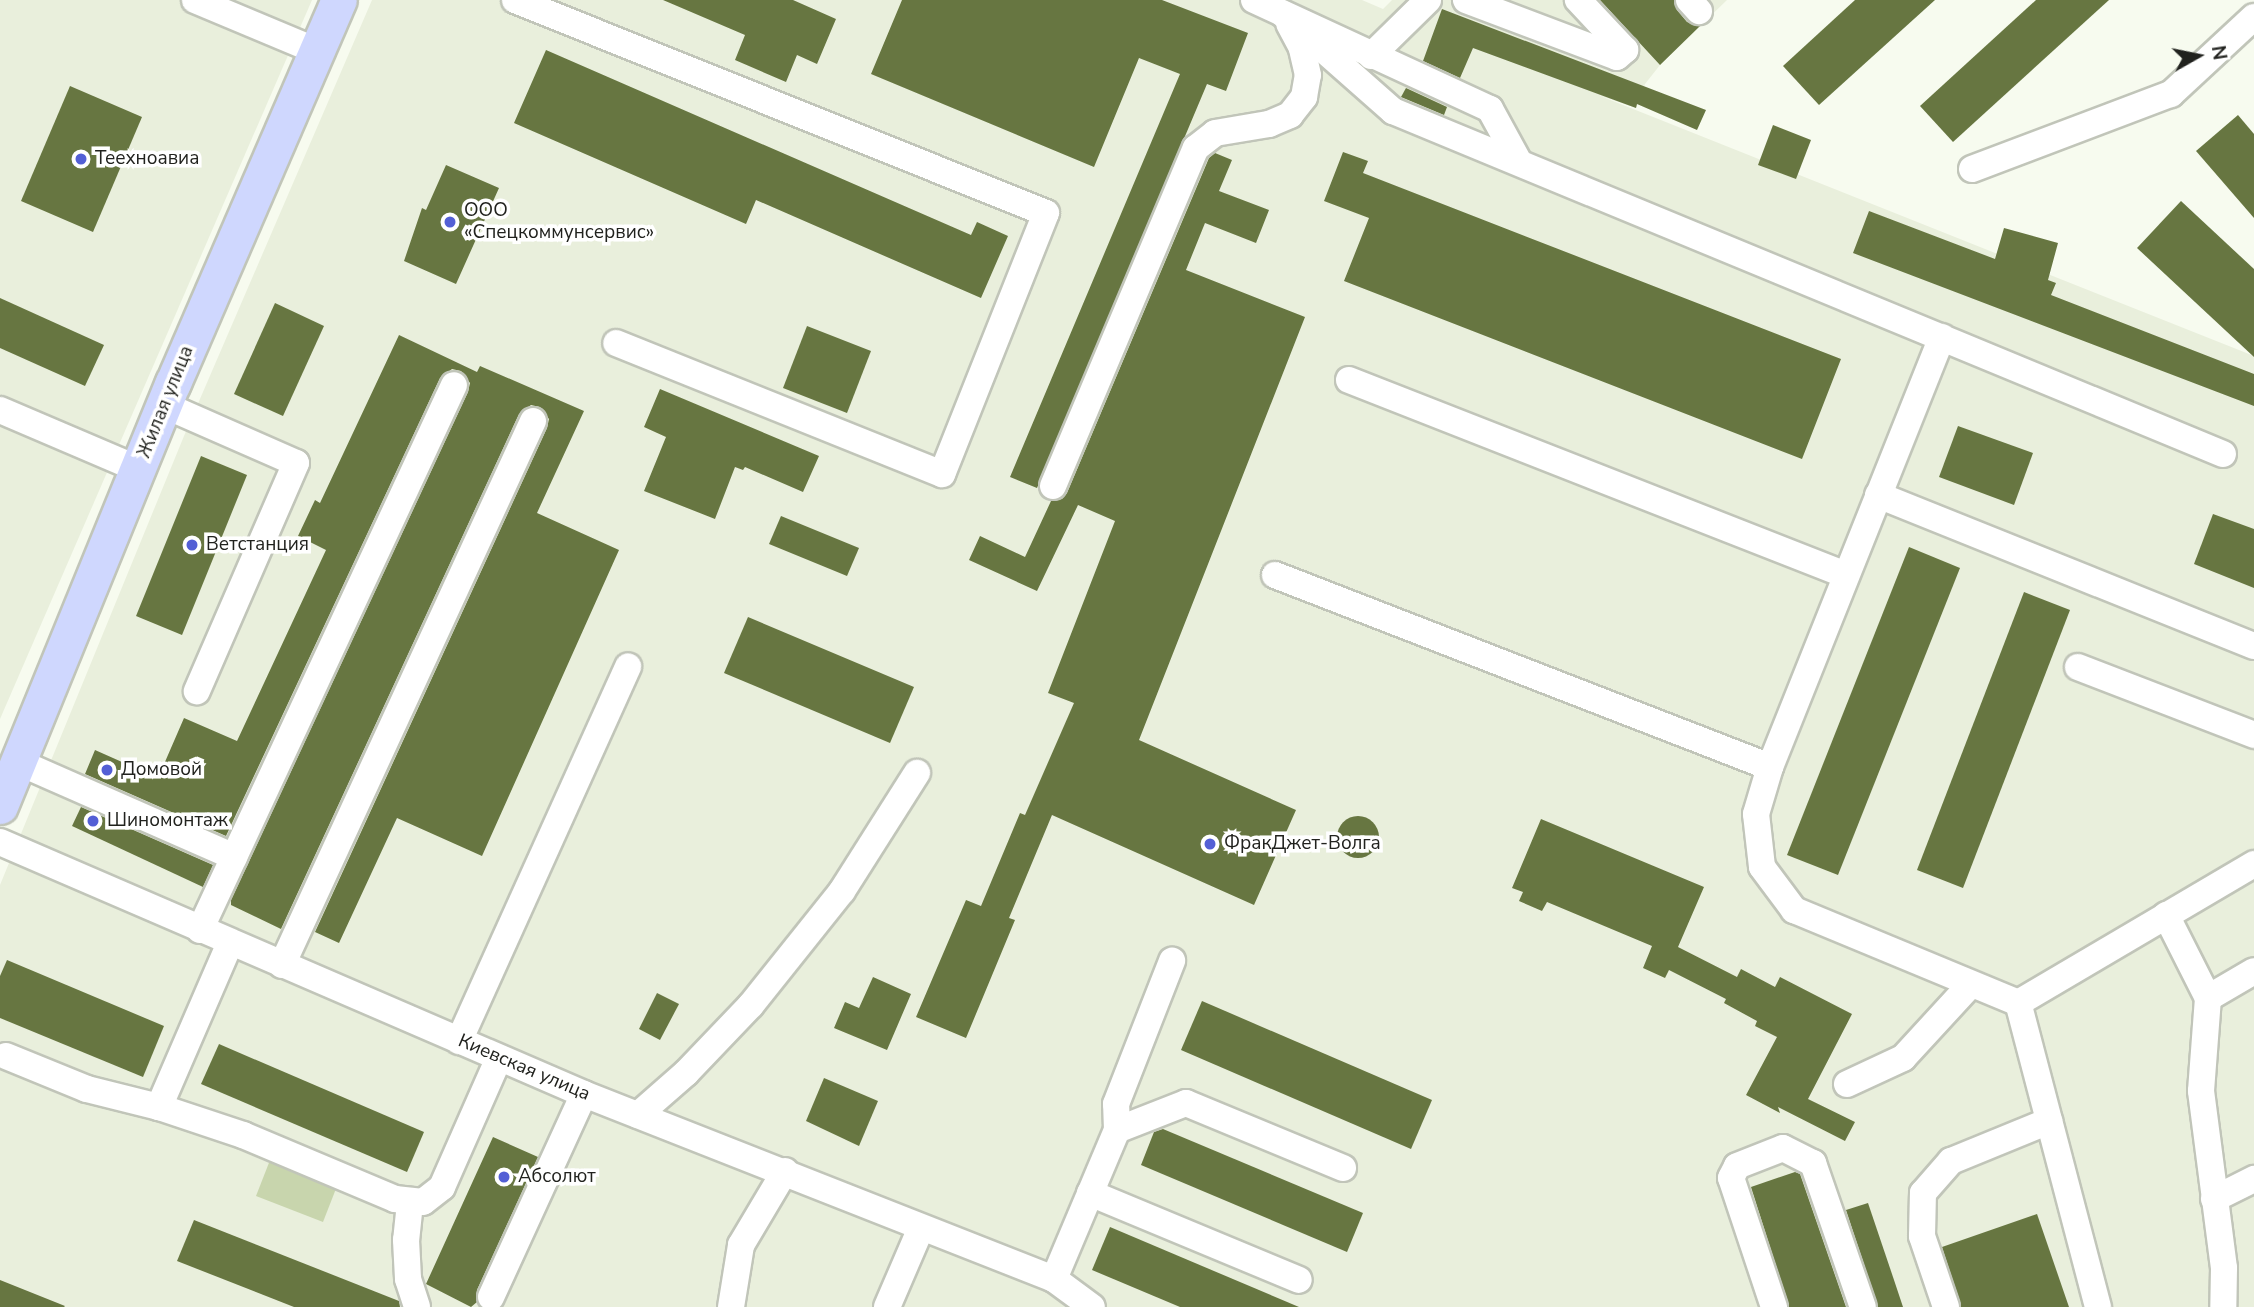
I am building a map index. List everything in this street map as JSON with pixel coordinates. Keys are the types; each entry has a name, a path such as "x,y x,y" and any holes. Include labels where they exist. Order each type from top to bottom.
{"main road":[{"name":"Жилая улица","path":"0,806 164,405 339,0"}],"street":[{"path":"195,0 317,51"},
{"path":"515,0 1046,213 942,474 615,343"},
{"path":"1254,0 1490,110 1518,162"},
{"path":"1371,56 1428,0"},
{"path":"1466,0 1617,57 1625,50 1578,0"},
{"path":"1283,14 1394,110 2223,454"},
{"path":"1053,486 1196,148 1215,133 1269,124 1290,115 1304,97 1308,75 1302,48 1283,14"},
{"path":"1972,169 2171,94 2254,17"},
{"path":"1942,337 1770,767 1756,814 1762,867 1794,910 2018,1003"},
{"path":"1349,380 1846,575"},
{"path":"200,930 454,385"},
{"path":"164,405 296,463 197,691"},
{"path":"0,410 138,469"},
{"path":"282,965 533,421"},
{"path":"1878,495 2254,646"},
{"path":"1275,575 1770,767"},
{"path":"459,1041 628,666"},
{"path":"2078,667 2254,735"},
{"path":"18,762 234,858"},
{"path":"638,1115 686,1073 751,1005 842,891 916,774"},
{"name":"Киевская улица","path":"0,842 584,1094 1054,1279 1092,1307"},
{"path":"2018,1003 2254,864"},
{"path":"2166,915 2208,998 2201,1091 2224,1268 2223,1307"},
{"path":"159,1107 230,943"},
{"path":"1054,1279 1117,1130 1116,1104 1172,961"},
{"path":"2208,998 2254,971"},
{"path":"1847,1084 1903,1058 1971,984"},
{"path":"2018,1003 2098,1307"},
{"path":"6,1056 87,1089 159,1107 243,1135 410,1203 432,1198 442,1187 499,1058"},
{"path":"491,1297 584,1094"},
{"path":"1117,1130 1186,1103 1343,1168"},
{"path":"1946,1307 1922,1236 1923,1192 1951,1161 2049,1121"},
{"path":"1774,1307 1731,1178 1737,1166 1783,1148 1813,1163 1863,1307"},
{"path":"731,1307 741,1245 785,1171"},
{"path":"2214,1199 2254,1179"},
{"path":"1090,1193 1299,1280"},
{"path":"410,1203 406,1240 408,1279 418,1307"},
{"path":"887,1307 921,1228"}],"shaded area":[{"path":"0,0 312,0 0,719"},
{"path":"372,0 1362,0 1383,9 1392,0 1727,0 1660,65 1645,84 1636,108 1598,95 2254,356 2254,1307 0,1307 0,885 184,436"}],"green space":[{"path":"272,1155 339,1181 323,1222 256,1196"}],"building":[{"path":"663,0 793,0 836,19 817,64 797,55 786,82 735,60 745,35"},
{"path":"902,0 1162,0 1248,33 1226,91 1207,84 1037,488 1010,477 1180,74 1139,58 1094,167 871,74"},
{"path":"1600,0 1674,0 1677,10 1687,22 1700,26 1660,65"},
{"path":"1855,0 1935,0 1819,105 1783,66"},
{"path":"2036,0 2109,0 1953,142 1920,106"},
{"path":"1442,9 1706,110 1697,130 1637,104 1636,108 1473,48 1460,78 1423,61"},
{"path":"546,50 971,235 977,222 1008,236 981,298 756,200 746,224 514,123"},
{"name":"Теехноавиа","path":"70,86 142,117 93,232 21,201"},
{"path":"1406,88 1447,107 1444,115 1401,97"},
{"path":"2238,115 2254,134 2254,218 2196,151"},
{"path":"1773,125 1811,140 1796,179 1758,165"},
{"path":"1343,152 1368,161 1363,173 1841,359 1802,459 1344,281 1369,218 1324,201"},
{"path":"1215,153 1232,160 1219,191 1269,210 1256,243 1205,223 1186,270 1305,317 1139,740 1296,810 1254,905 1052,815 1009,918 1015,920 966,1038 916,1017 966,900 981,906 1020,813 1025,815 1074,703 1048,693 1115,521 1078,505 1037,591 969,560 980,536 1025,557 1051,501 1062,499 1067,493 1209,158"},
{"name":"ООО «Спецкоммунсервис»","path":"446,165 499,188 456,284 404,261 422,208 426,210"},
{"path":"2181,201 2254,269 2254,357 2137,248"},
{"path":"1869,211 1995,259 2004,228 2058,243 2048,280 2056,283 2051,295 2254,374 2254,406 1853,253"},
{"path":"0,298 104,345 85,386 0,348"},
{"path":"275,303 324,326 283,416 234,394"},
{"path":"807,326 871,351 847,413 783,388"},
{"path":"399,335 477,372 480,366 584,411 537,513 619,550 482,856 397,818 339,943 315,932 547,428 549,419 540,407 531,405 519,414 281,929 231,905 231,900 468,392 470,383 461,371 452,369 440,378 226,836 85,774 95,750 158,778 184,718 237,741 326,550 298,536 315,500 320,503"},
{"path":"660,389 819,456 803,492 745,467 743,470 735,467 715,519 644,491 666,437 644,427"},
{"path":"1958,426 2033,453 2014,505 1939,477"},
{"name":"Ветстанция","path":"201,456 247,475 182,635 136,616"},
{"path":"2213,514 2254,529 2254,588 2194,564"},
{"path":"781,516 859,548 847,576 769,544"},
{"path":"1909,547 1960,568 1838,875 1787,855"},
{"path":"2024,592 2070,610 1963,888 1917,870"},
{"path":"748,617 914,687 890,743 724,673"},
{"path":"81,807 213,865 203,887 72,826"},
{"path":"1358,816 1373,822 1379,837 1373,852 1358,858 1343,852 1337,837 1343,822"},
{"path":"1541,819 1704,887 1678,947 1737,977 1741,969 1775,987 1780,977 1852,1014 1808,1099 1855,1122 1845,1141 1778,1107 1780,1113 1746,1095 1777,1037 1755,1026 1757,1021 1724,1003 1726,999 1669,970 1665,978 1643,968 1652,946 1547,902 1542,911 1519,901 1523,892 1512,888"},
{"path":"7,960 164,1026 143,1077 0,1018 0,976"},
{"path":"873,977 911,994 887,1050 834,1028 845,1002 859,1008"},
{"path":"657,993 679,1004 660,1040 639,1029"},
{"path":"1202,1001 1432,1100 1411,1149 1181,1050"},
{"path":"219,1044 424,1132 407,1172 201,1084"},
{"path":"824,1078 878,1101 859,1146 806,1121"},
{"path":"1163,1129 1363,1213 1347,1252 1141,1165 1154,1132"},
{"path":"493,1137 538,1157 477,1290 477,1302 471,1307 426,1284"},
{"path":"1795,1172 1800,1174 1846,1307 1789,1307 1751,1187"},
{"path":"1868,1203 1903,1307 1878,1307 1846,1210"},
{"path":"2037,1214 2069,1307 1961,1307 1942,1247"},
{"path":"194,1220 399,1301 400,1307 294,1307 177,1261"},
{"path":"1110,1227 1299,1307 1180,1307 1092,1270"},
{"path":"0,1280 65,1306 0,1307"}],"place":[{"name":"Теехноавиа","path":"81,159"},
{"name":"ООО «Спецкоммунсервис»","path":"450,222"},
{"name":"Ветстанция","path":"192,545"},
{"name":"Домовой","path":"107,770"},
{"name":"Шиномонтаж","path":"93,821"},
{"name":"ФракДжет-Волга","path":"1210,844"},
{"name":"Абсолют","path":"504,1177"}]}
